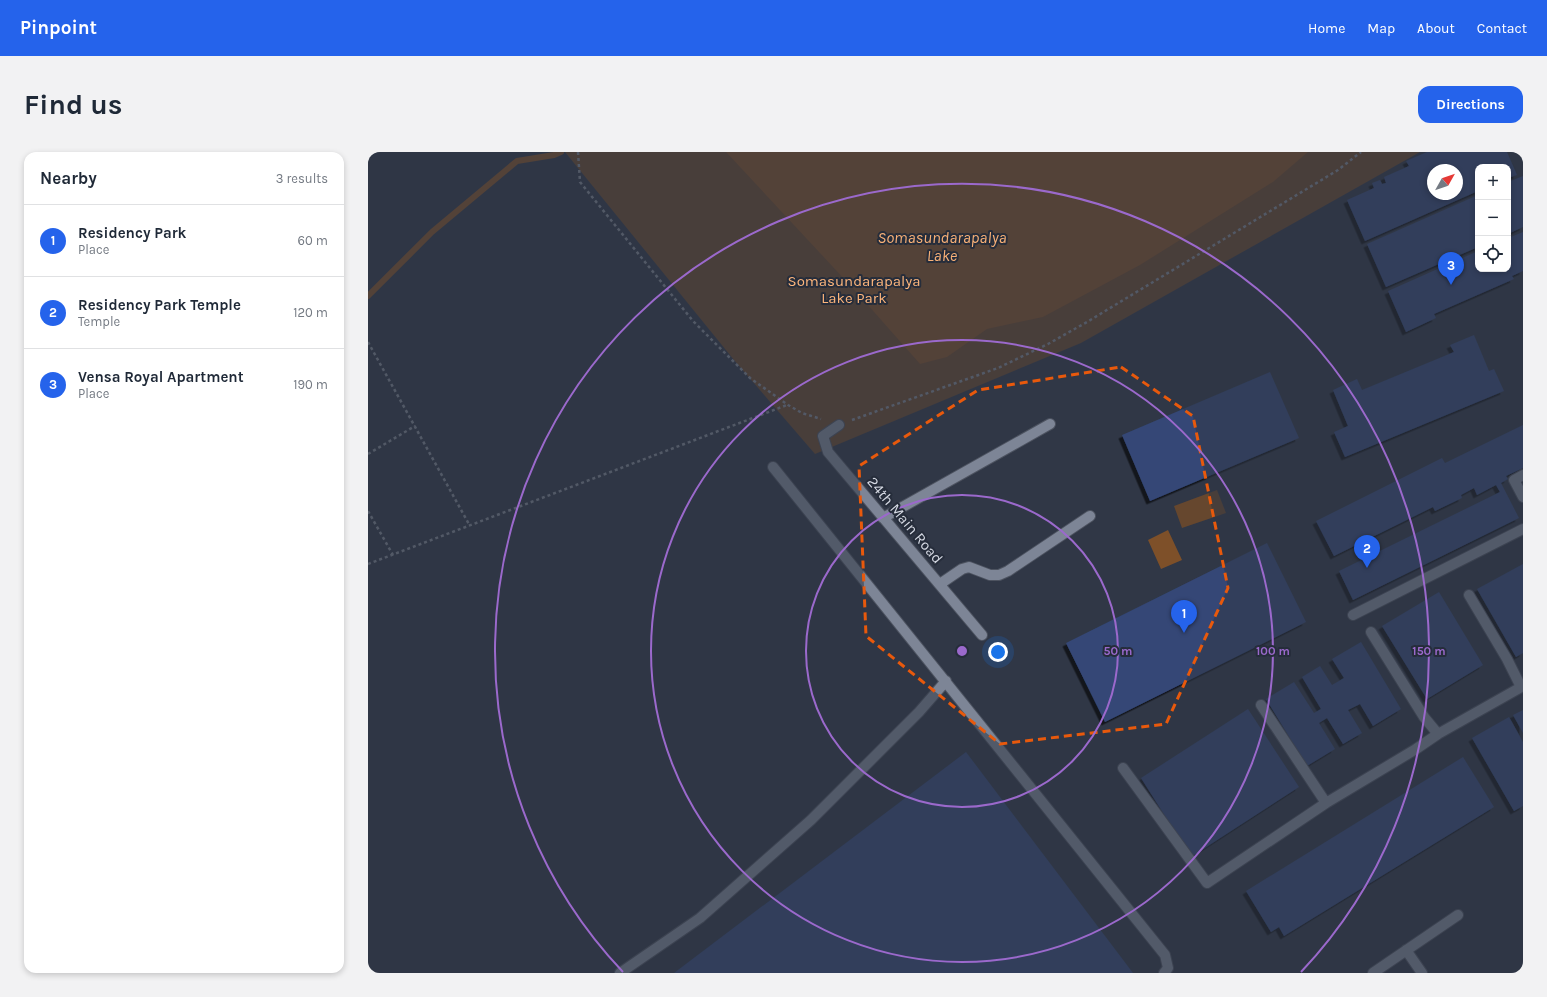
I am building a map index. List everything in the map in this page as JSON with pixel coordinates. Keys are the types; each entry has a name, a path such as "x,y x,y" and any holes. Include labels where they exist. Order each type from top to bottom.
{"street":[{"path":"883,518 1050,424"},
{"name":"24th Main Road","path":"839,425 823,436 828,452 982,635"},
{"path":"773,467 1165,955 1168,968 1164,973"},
{"path":"1523,476 1514,480 1523,497"},
{"path":"940,584 962,569 969,567 990,575 999,575 1008,571 1090,516"},
{"path":"1353,614 1523,529"},
{"path":"1123,768 1207,883 1326,803 1416,749 1438,734 1522,687 1508,659 1469,595"},
{"path":"1371,632 1424,717 1438,734"},
{"path":"620,973 700,918 811,820 919,712 946,681"},
{"path":"1261,706 1326,803"},
{"path":"1373,973 1458,915"},
{"path":"1406,950 1422,973"}],"path":[{"path":"578,152 580,182 693,320 750,378 802,413 839,425 998,368 1048,344 1087,322 1331,174 1361,152"},
{"path":"368,342 470,526"},
{"path":"368,564 788,405"},
{"path":"368,454 415,426"},
{"path":"368,511 393,555"}],"highlighted area":[{"path":"1121,367 1193,416 1228,588 1166,724 1000,744 866,636 859,466 978,390"}],"green space":[{"name":"Somasundarapalya Lake Park","path":"565,152 1420,152 1081,343 815,454 734,360"},
{"path":"1217,490 1226,513 1182,528 1174,506"}],"water":[{"name":"Somasundarapalya Lake","path":"726,152 1308,152 1273,182 1140,265 1043,317 987,329 947,357 920,364 859,295"},
{"path":"1168,530 1182,560 1161,569 1148,540"}],"building":[{"path":"1427,152 1507,152 1517,175 1511,177 1511,164 1475,164 1475,192 1463,198 1463,164 1427,164 1427,200 1458,200 1365,241 1347,200 1374,188 1372,183 1380,180 1382,184 1386,183 1384,177 1409,166 1406,161"},
{"path":"1523,176 1523,227 1511,233 1511,200 1511,181"},
{"path":"1475,196 1475,248 1386,287 1367,244"},
{"path":"1523,232 1523,271 1512,276 1514,279 1434,314 1436,318 1406,332 1388,291 1475,252 1475,272 1511,272 1511,237"},
{"path":"1474,335 1489,371 1494,369 1504,391 1345,457 1334,432 1348,426 1333,390 1357,379 1362,390 1454,352 1450,345"},
{"path":"1270,372 1299,438 1150,501 1122,435"},
{"path":"1523,425 1523,468 1506,476 1508,479 1501,483 1519,518 1353,600 1339,571 1500,492 1496,485 1477,495 1474,488 1461,495 1462,498 1435,511 1433,507 1334,556 1316,521 1442,458 1445,463"},
{"path":"1267,543 1306,622 1105,722 1066,643"},
{"path":"1523,564 1523,653 1516,657 1477,589"},
{"path":"1439,592 1483,665 1427,699 1382,626"},
{"path":"1361,642 1401,709 1373,726 1360,704 1348,710 1362,733 1343,744 1327,718 1319,723 1335,749 1307,766 1266,699 1294,682 1314,713 1321,709 1302,677 1320,666 1332,685 1344,678 1332,659"},
{"path":"1248,709 1299,787 1191,857 1141,778"},
{"path":"1523,710 1523,733 1513,715"},
{"path":"1509,717 1523,742 1523,806 1514,811 1472,738"},
{"path":"966,752 1133,973 674,973"},
{"path":"1463,757 1494,807 1284,936 1279,927 1271,932 1246,891"}],"waterway":[{"path":"368,296 432,232 517,161 554,155 561,152"}],"place":[{"name":"Vensa Royal Apartment","path":"1451,285"},
{"name":"Residency Park Temple","path":"1367,568"},
{"name":"Residency Park","path":"1184,633"}]}
